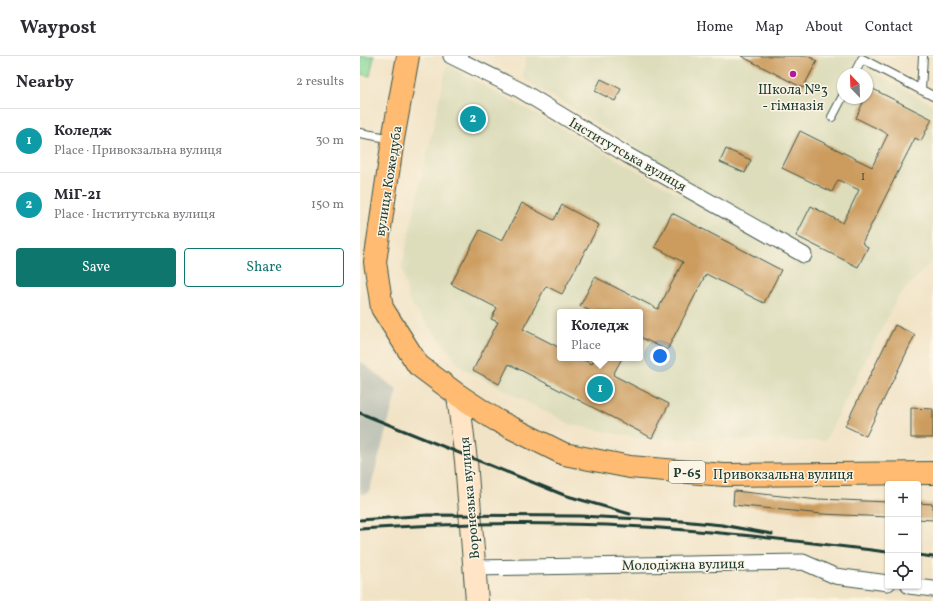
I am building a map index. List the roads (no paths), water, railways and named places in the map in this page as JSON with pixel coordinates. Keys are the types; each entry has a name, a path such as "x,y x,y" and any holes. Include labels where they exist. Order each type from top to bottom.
{"main road":[{"name":"вулиця Кожедуба","path":"408,56 375,262 382,308 418,365 458,395"},
{"name":"Привокзальна вулиця","path":"458,395 496,420 564,454 630,466 724,475 933,473"},
{"name":"Воронезька вулиця","path":"458,395 466,461 477,601"}],"street":[{"name":"Інститутська вулиця","path":"451,56 520,90 627,155 804,254"},
{"name":"Молодіжна вулиця","path":"475,568 803,562 835,576 885,583"},
{"path":"921,588 933,589"}],"lane":[{"path":"921,90 923,56"},
{"path":"857,68 862,59 933,96"},
{"path":"832,117 839,104"},
{"path":"360,133 394,139"}],"railway":[{"path":"360,413 564,495 630,514"},
{"path":"360,520 428,515 580,516 681,521 722,525 772,534"},
{"path":"360,529 482,524 605,525 737,534 885,552"},
{"path":"921,555 933,557"}],"place":[{"name":"Школа №3 - гімназія","path":"793,74"},
{"name":"МіГ-21","path":"473,119"},
{"name":"Коледж","path":"600,389"}]}
